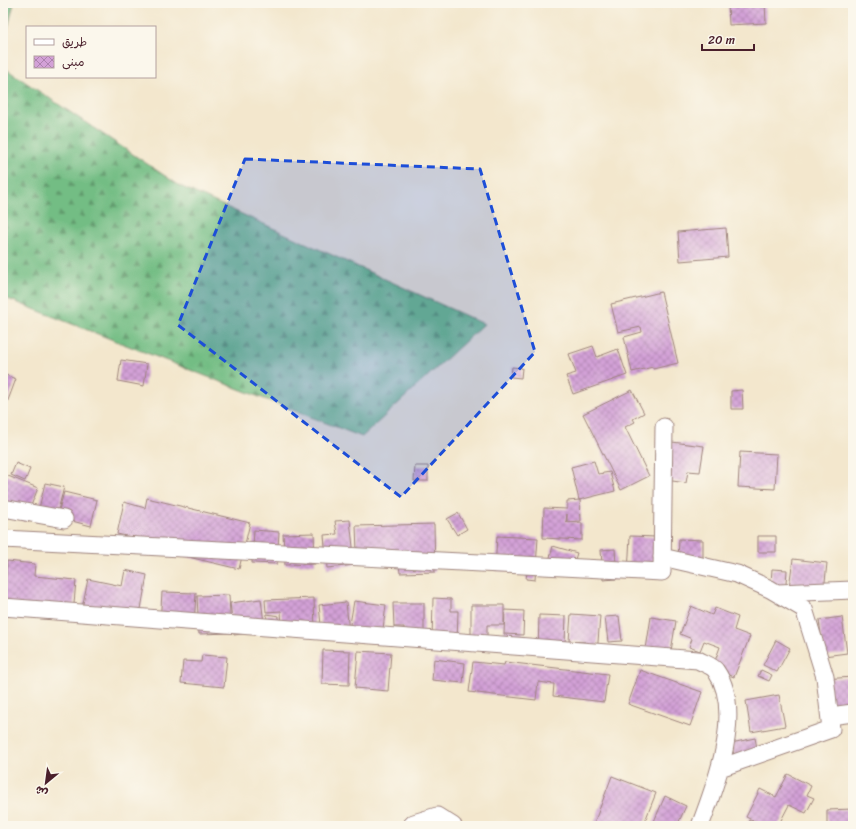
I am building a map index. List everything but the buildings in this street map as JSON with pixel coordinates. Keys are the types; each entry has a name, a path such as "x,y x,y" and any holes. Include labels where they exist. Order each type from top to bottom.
{"street":[{"path":"3,539 662,572 664,427"},
{"path":"3,508 64,518"},
{"path":"662,557 737,574 778,593 804,609 825,677 831,729 720,768"},
{"path":"778,593 853,590"},
{"path":"3,607 698,660 716,669 725,690 729,714 718,778 700,826"},
{"path":"830,716 853,712"},
{"path":"411,826 414,823 437,816 453,826"}],"highlighted area":[{"path":"245,159 480,169 535,352 401,497 178,325"}],"green space":[{"path":"3,3 14,3 3,48"},
{"path":"3,67 180,186 484,324 362,437 3,297"}]}
